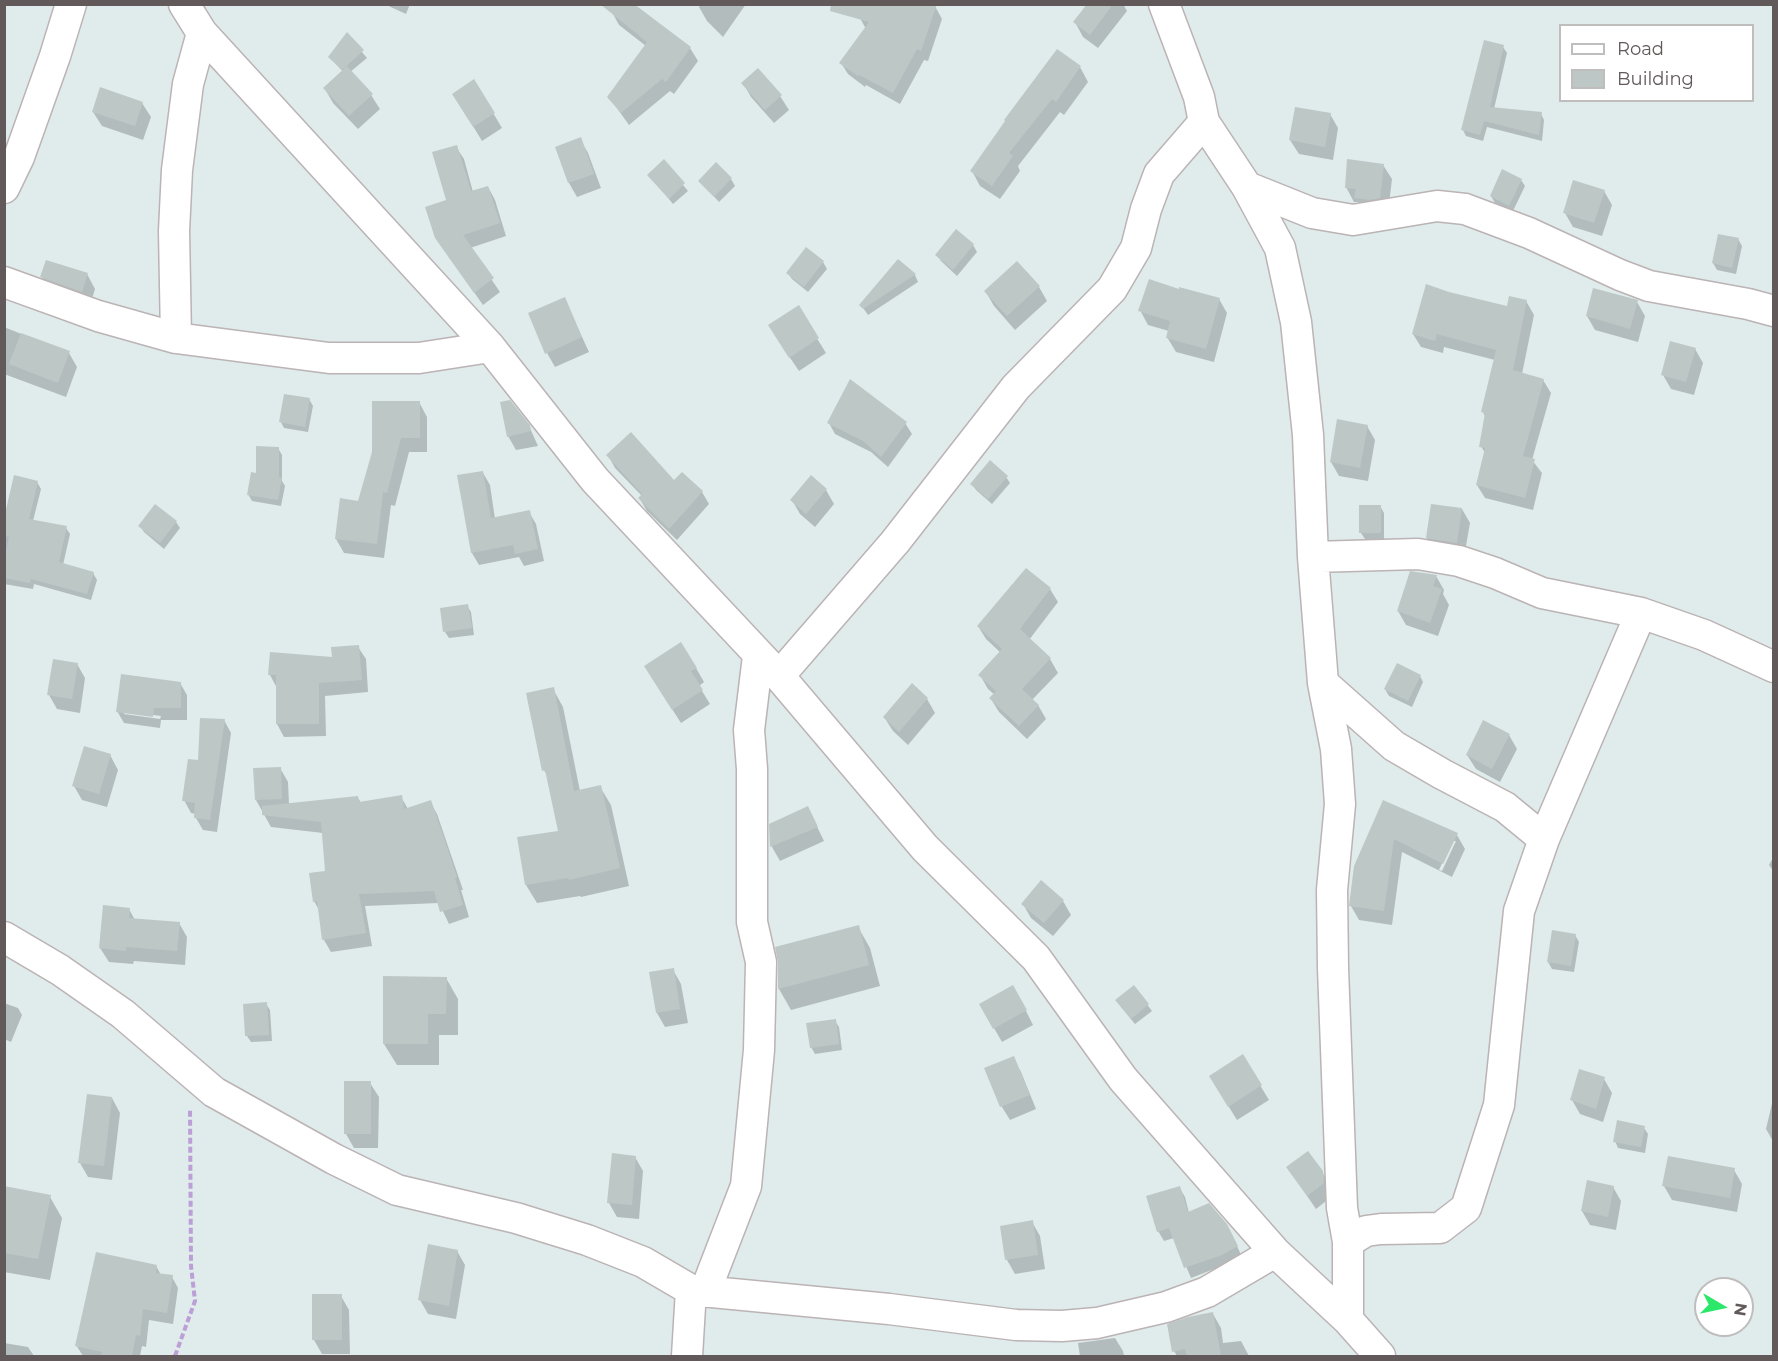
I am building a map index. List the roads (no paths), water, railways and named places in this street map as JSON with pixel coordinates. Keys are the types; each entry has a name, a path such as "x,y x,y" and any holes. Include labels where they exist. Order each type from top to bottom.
{"street":[{"path":"4,188 19,157 71,4"},
{"path":"184,4 202,33 490,347 595,480 768,666 925,848 1036,958 1124,1079 1275,1252 1348,1320 1380,1356"},
{"path":"1164,4 1199,97 1204,123 1247,187 1280,248 1296,322 1308,435 1313,557 1323,683 1336,749 1340,804 1332,890 1333,968 1342,1208 1348,1242 1348,1320"},
{"path":"176,338 174,231 177,170 188,84 202,33"},
{"path":"687,1356 698,1291 746,1186 759,1050 761,962 752,922 750,705 768,666 895,542 1016,387 1112,289 1136,249 1146,209 1159,174 1204,123"},
{"path":"1247,187 1312,213 1353,220 1437,206 1465,209 1529,233 1649,286 1748,304 1773,311"},
{"path":"4,282 98,316 176,338 329,358 419,358 490,347"},
{"path":"1313,557 1418,554 1459,561 1542,593 1641,613 1704,635 1773,667"},
{"path":"1348,1242 1366,1231 1440,1228 1466,1208 1499,1105 1519,911 1544,839 1641,613"},
{"path":"1323,683 1394,746 1505,807 1544,839"},
{"path":"4,937 60,970 123,1014 214,1092 334,1159 397,1190 516,1218 587,1240 643,1262 698,1291 889,1309 1016,1324 1074,1325 1096,1323 1166,1307 1208,1292 1275,1252"}]}
